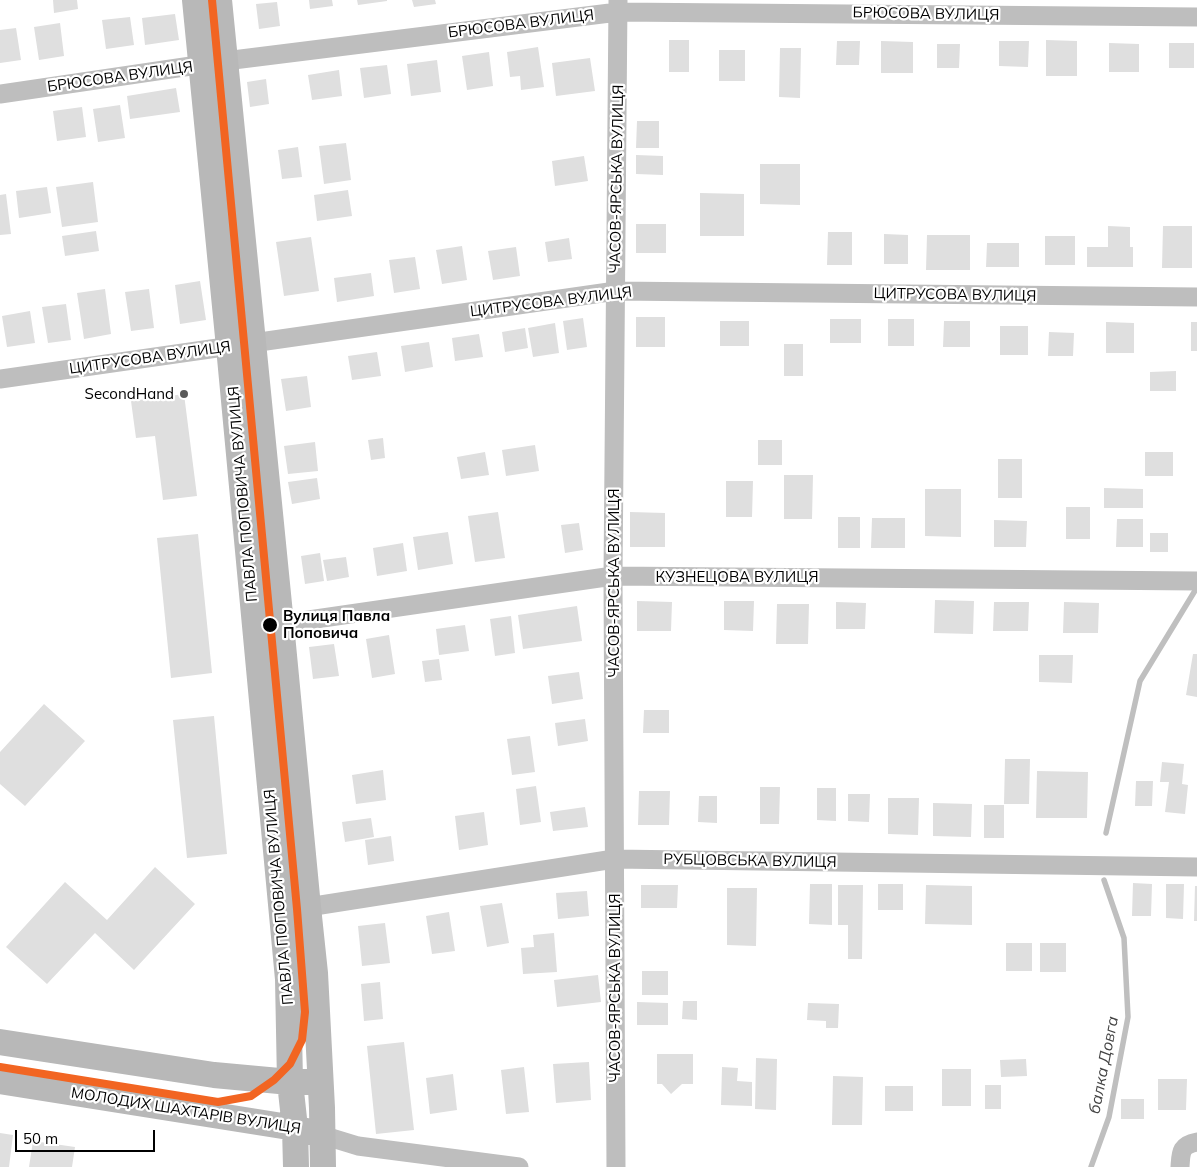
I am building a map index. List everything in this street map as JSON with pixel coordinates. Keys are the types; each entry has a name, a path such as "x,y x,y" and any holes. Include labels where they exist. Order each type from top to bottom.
{"main road":[{"name":"ПАВЛА ПОПОВИЧА ВУЛИЦЯ","path":"195,0 213,63 241,345 288,979 290,1082 295,1128 296,1167"},
{"name":"ПАВЛА ПОПОВИЧА ВУЛИЦЯ","path":"213,63 219,0"},
{"name":"ПАВЛА ПОПОВИЧА ВУЛИЦЯ","path":"241,345 281,624 315,973 323,1167"},
{"path":"0,1042 214,1075 320,1083"},
{"name":"МОЛОДИХ ШАХТАРІВ ВУЛИЦЯ","path":"0,1081 295,1128 322,1135"}],"street":[{"name":"БРЮСОВА ВУЛИЦЯ","path":"0,94 618,6 1197,17"},
{"name":"ЧАСОВ-ЯРСЬКА ВУЛИЦЯ","path":"616,1167 613,576 618,6"},
{"name":"ЦИТРУСОВА ВУЛИЦЯ","path":"0,379 616,291 1197,298"},
{"name":"КУЗНЕЦОВА ВУЛИЦЯ","path":"281,624 613,576 1197,581"},
{"name":"РУБЦОВСЬКА ВУЛИЦЯ","path":"308,907 614,859 1197,867"},
{"name":"МОЛОДИХ ШАХТАРІВ ВУЛИЦЯ","path":"322,1135 358,1146 519,1167"},
{"path":"1180,1167 1181,1152 1186,1145 1197,1142"}],"building":[{"path":"53,0 77,0 78,9 54,13"},
{"path":"309,0 332,0 333,6 310,9"},
{"path":"357,0 387,0 387,1 358,5"},
{"path":"412,0 435,0 436,4 414,7"},
{"path":"277,2 280,26 259,29 256,4"},
{"path":"175,14 179,40 145,45 142,18"},
{"path":"130,17 134,45 106,49 102,20"},
{"path":"60,23 64,56 39,60 34,27"},
{"path":"16,28 21,60 0,63 0,30"},
{"path":"669,40 689,40 689,72 669,72"},
{"path":"1046,40 1077,41 1077,76 1046,76"},
{"path":"837,41 860,41 859,65 836,65"},
{"path":"881,41 913,42 913,73 881,73"},
{"path":"999,41 1029,41 1028,67 999,66"},
{"path":"1109,43 1139,44 1139,72 1109,72"},
{"path":"1169,43 1194,43 1194,68 1169,68"},
{"path":"937,44 960,44 959,68 937,68"},
{"path":"538,47 544,87 521,90 520,76 510,77 507,52"},
{"path":"780,48 801,48 800,98 779,97"},
{"path":"719,50 745,50 745,81 719,81"},
{"path":"489,52 493,86 467,90 462,56"},
{"path":"590,58 595,91 556,96 552,63"},
{"path":"437,60 441,92 411,96 407,64"},
{"path":"387,65 391,94 364,98 360,68"},
{"path":"339,70 342,96 312,100 308,75"},
{"path":"266,79 269,104 250,107 247,82"},
{"path":"176,88 180,112 130,119 127,96"},
{"path":"120,105 125,138 98,142 93,109"},
{"path":"82,107 86,137 57,141 53,111"},
{"path":"637,121 659,121 659,148 636,148"},
{"path":"346,143 351,180 324,184 319,146"},
{"path":"298,147 302,177 282,179 278,150"},
{"path":"636,155 663,156 663,175 636,174"},
{"path":"584,156 588,181 555,186 552,161"},
{"path":"760,164 800,164 800,205 760,204"},
{"path":"93,182 98,222 62,227 56,187"},
{"path":"47,187 51,213 19,218 16,191"},
{"path":"348,190 352,216 317,221 314,195"},
{"path":"700,193 744,194 744,236 700,236"},
{"path":"6,194 11,234 0,235 0,195"},
{"path":"636,224 666,224 666,253 636,253"},
{"path":"1108,226 1130,227 1133,267 1087,267 1087,247 1108,247"},
{"path":"1163,226 1192,226 1192,268 1162,268"},
{"path":"96,231 99,251 65,256 62,236"},
{"path":"828,232 852,232 852,265 827,265"},
{"path":"884,234 908,235 908,264 884,264"},
{"path":"927,235 970,235 970,270 926,270"},
{"path":"1045,236 1075,236 1075,265 1045,265"},
{"path":"311,237 319,291 284,296 276,242"},
{"path":"569,238 572,259 548,262 545,242"},
{"path":"987,243 1019,243 1019,267 986,267"},
{"path":"462,246 467,280 442,284 436,250"},
{"path":"516,247 520,276 493,280 488,251"},
{"path":"415,257 420,289 394,293 389,260"},
{"path":"371,273 374,296 337,302 334,278"},
{"path":"200,281 206,320 180,324 175,285"},
{"path":"105,289 111,334 84,339 77,293"},
{"path":"149,289 154,328 131,331 125,292"},
{"path":"66,304 71,340 48,343 42,307"},
{"path":"30,311 35,343 7,347 2,316"},
{"path":"636,317 665,317 665,347 636,347"},
{"path":"583,318 587,347 567,350 563,321"},
{"path":"830,319 861,319 861,343 830,343"},
{"path":"888,319 914,319 914,346 888,346"},
{"path":"720,321 749,321 749,346 720,346"},
{"path":"944,321 970,321 970,347 943,347"},
{"path":"1106,322 1134,323 1134,353 1106,353"},
{"path":"1191,322 1197,322 1197,351 1191,351"},
{"path":"555,323 559,353 533,357 528,328"},
{"path":"1000,326 1028,326 1028,355 1000,355"},
{"path":"525,328 528,348 505,352 502,332"},
{"path":"1049,332 1074,333 1073,356 1048,356"},
{"path":"479,334 483,357 455,361 452,338"},
{"path":"429,342 433,367 405,372 401,346"},
{"path":"784,344 803,344 803,376 784,376"},
{"path":"377,352 381,376 352,380 348,356"},
{"path":"1176,371 1176,391 1150,391 1150,372"},
{"path":"307,376 311,407 286,411 281,379"},
{"path":"184,394 197,496 163,500 155,436 136,438 131,401"},
{"path":"383,438 385,458 371,460 368,440"},
{"path":"758,440 782,440 782,465 758,465"},
{"path":"315,442 318,471 288,474 284,446"},
{"path":"535,445 539,471 506,476 502,450"},
{"path":"485,452 489,475 461,479 457,457"},
{"path":"1145,452 1173,452 1173,476 1145,476"},
{"path":"998,459 1022,459 1022,498 998,498"},
{"path":"784,475 813,475 812,519 784,519"},
{"path":"317,478 320,499 292,504 288,482"},
{"path":"726,481 753,481 752,517 726,517"},
{"path":"1104,488 1143,489 1143,508 1104,508"},
{"path":"925,489 961,489 961,537 925,536"},
{"path":"1066,507 1090,507 1090,539 1066,539"},
{"path":"498,512 505,558 475,562 468,516"},
{"path":"630,512 665,513 665,547 630,547"},
{"path":"838,517 860,517 860,548 838,548"},
{"path":"872,518 905,518 905,548 871,548"},
{"path":"1117,519 1143,519 1143,547 1116,547"},
{"path":"994,520 1027,521 1026,547 994,547"},
{"path":"579,523 583,550 565,553 561,525"},
{"path":"448,532 453,564 418,570 413,537"},
{"path":"1150,533 1168,533 1168,552 1150,552"},
{"path":"198,534 212,673 171,678 157,538"},
{"path":"403,543 407,571 377,576 373,548"},
{"path":"320,553 324,581 305,584 301,556"},
{"path":"346,557 349,577 327,581 323,560"},
{"path":"935,600 974,601 973,634 934,633"},
{"path":"637,601 672,602 671,631 637,631"},
{"path":"724,601 754,601 753,631 724,630"},
{"path":"836,602 866,603 865,629 836,629"},
{"path":"994,602 1029,602 1028,631 993,631"},
{"path":"1064,602 1099,603 1098,633 1063,633"},
{"path":"777,604 809,604 808,644 776,644"},
{"path":"577,606 582,641 523,649 518,615"},
{"path":"511,616 515,653 495,656 490,619"},
{"path":"465,625 469,651 439,655 436,629"},
{"path":"389,635 395,674 372,678 366,639"},
{"path":"334,644 339,676 313,679 309,647"},
{"path":"1193,654 1197,654 1197,697 1186,695"},
{"path":"1039,655 1073,655 1072,683 1039,682"},
{"path":"439,659 442,680 425,682 422,661"},
{"path":"579,672 583,699 552,704 548,676"},
{"path":"44,704 85,741 25,806 0,784 0,752"},
{"path":"644,710 669,710 669,733 643,733"},
{"path":"214,716 227,854 187,858 173,720"},
{"path":"585,719 588,741 558,746 555,723"},
{"path":"530,736 535,772 512,775 507,739"},
{"path":"1005,759 1030,759 1029,804 1004,804"},
{"path":"1162,762 1184,764 1182,784 1188,785 1185,814 1165,812 1169,782 1160,782"},
{"path":"383,770 386,800 356,804 352,775"},
{"path":"1037,771 1088,772 1087,818 1036,818"},
{"path":"1136,781 1153,781 1152,806 1135,806"},
{"path":"536,786 541,822 520,825 516,789"},
{"path":"760,787 780,787 779,824 760,824"},
{"path":"817,788 836,788 836,821 817,820"},
{"path":"639,791 670,791 669,825 638,825"},
{"path":"848,794 870,794 869,822 848,821"},
{"path":"699,796 717,796 717,823 698,822"},
{"path":"888,798 919,798 918,835 888,834"},
{"path":"933,803 972,804 971,837 933,836"},
{"path":"984,805 1004,805 1004,838 984,838"},
{"path":"585,807 588,827 553,831 550,812"},
{"path":"484,812 488,845 459,850 455,816"},
{"path":"371,818 374,837 345,842 342,822"},
{"path":"391,836 394,861 368,865 365,840"},
{"path":"155,867 195,904 134,970 95,933 47,984 6,947 65,882 107,920"},
{"path":"1133,883 1152,884 1151,916 1132,916"},
{"path":"810,884 832,884 832,925 809,924"},
{"path":"878,884 903,884 903,910 878,910"},
{"path":"1166,884 1184,884 1183,919 1166,918"},
{"path":"641,885 678,885 677,908 641,908"},
{"path":"838,885 863,885 862,959 848,959 848,925 838,925"},
{"path":"926,885 972,886 972,925 925,924"},
{"path":"1195,886 1197,886 1197,921 1194,921"},
{"path":"727,888 757,888 756,946 727,945"},
{"path":"587,891 589,916 558,919 556,893"},
{"path":"502,903 509,943 487,947 480,906"},
{"path":"449,912 455,951 432,954 426,916"},
{"path":"385,923 390,963 362,966 358,926"},
{"path":"554,933 557,972 523,974 521,948 534,947 533,935"},
{"path":"1006,943 1032,943 1032,971 1006,971"},
{"path":"1040,943 1066,943 1066,972 1040,972"},
{"path":"642,971 668,971 668,995 642,995"},
{"path":"598,975 601,1002 557,1007 554,980"},
{"path":"380,982 383,1019 364,1021 361,984"},
{"path":"683,1001 697,1001 697,1020 682,1019"},
{"path":"637,1002 668,1003 668,1025 637,1025"},
{"path":"808,1003 839,1004 838,1028 826,1028 826,1021 807,1020"},
{"path":"404,1042 414,1130 376,1134 367,1046"},
{"path":"657,1054 693,1054 693,1084 682,1084 671,1094 662,1084 657,1084"},
{"path":"756,1058 777,1059 776,1110 755,1109"},
{"path":"1026,1059 1027,1076 1001,1077 1000,1060"},
{"path":"589,1062 591,1100 556,1103 553,1064"},
{"path":"524,1067 529,1112 506,1114 501,1070"},
{"path":"722,1067 738,1068 737,1081 752,1082 752,1106 721,1105"},
{"path":"942,1069 971,1069 971,1106 942,1106"},
{"path":"453,1074 457,1110 430,1114 426,1078"},
{"path":"833,1076 863,1077 862,1125 832,1125"},
{"path":"1158,1079 1187,1079 1186,1110 1158,1110"},
{"path":"985,1085 1001,1085 1001,1109 985,1109"},
{"path":"885,1086 913,1086 913,1111 885,1111"},
{"path":"1121,1099 1144,1099 1144,1119 1121,1119"},
{"path":"0,1133 13,1135 9,1167 0,1167"},
{"path":"33,1141 75,1147 72,1167 29,1167"}],"waterway":[{"name":"балка Довга","path":"1106,833 1140,681 1196,589"},
{"name":"балка Довга","path":"1091,1167 1109,1117 1128,1017 1124,938 1104,880"}],"transit line":[{"path":"0,1067 218,1102 251,1096 274,1080 290,1064 302,1040 305,1012 297,909 212,0"}],"place":[{"name":"SecondHand","path":"184,394"},
{"name":"Вулиця Павла Поповича","path":"270,625"}]}
